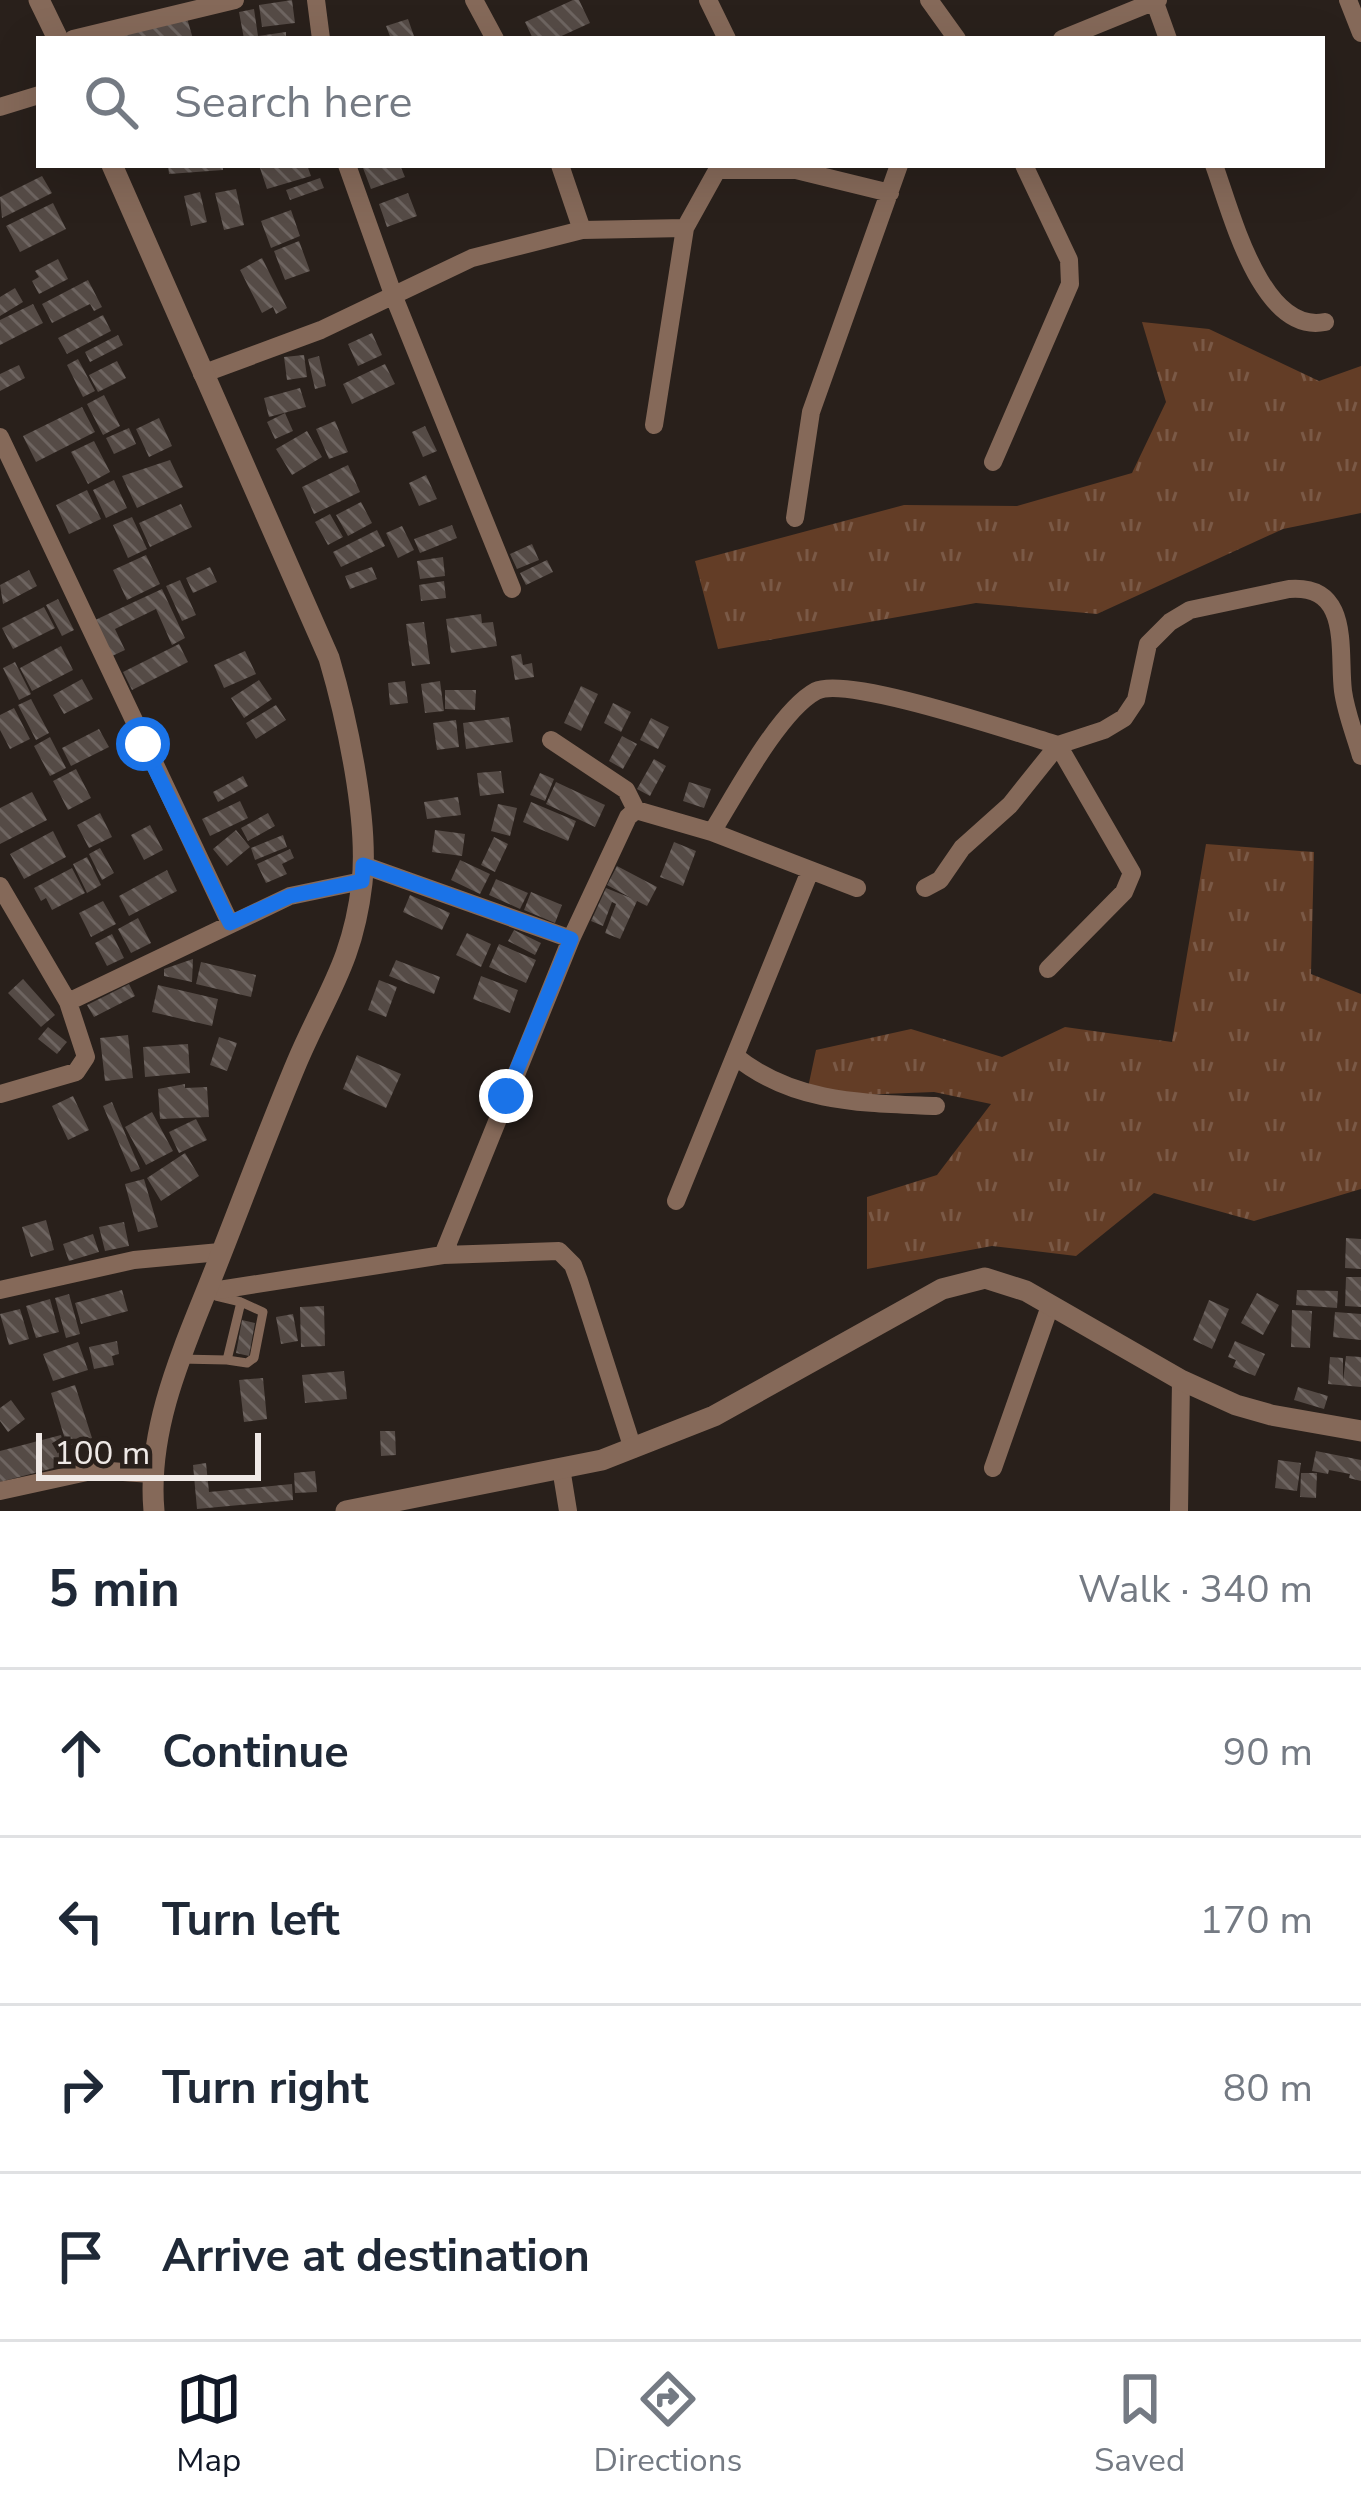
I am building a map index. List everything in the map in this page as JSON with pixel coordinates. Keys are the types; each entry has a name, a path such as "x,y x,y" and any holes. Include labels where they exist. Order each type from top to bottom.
{"street":[{"path":"38,0 56,36"},
{"path":"85,36 235,0"},
{"path":"316,0 321,36"},
{"path":"474,0 492,36"},
{"path":"708,0 726,36"},
{"path":"929,0 955,36"},
{"path":"1069,36 1156,0 1167,36"},
{"path":"1348,0 1361,33"},
{"path":"0,107 36,96"},
{"path":"113,168 329,658 347,738 363,873 345,964 299,1057 180,1359 151,1474 154,1511"},
{"path":"347,168 512,589"},
{"path":"561,168 581,230"},
{"path":"654,425 686,228 719,168"},
{"path":"745,168 796,170 890,193"},
{"path":"795,518 811,412 897,168"},
{"path":"994,462 1070,284 1069,260 1025,168"},
{"path":"1215,168 1263,287 1297,321 1325,322"},
{"path":"202,374 321,330 472,258 581,230 686,228"},
{"path":"0,437 230,923"},
{"path":"925,888 940,880 962,848 1010,805 1058,746 1105,730 1124,718 1136,700 1148,644 1190,610 1305,588 1318,593 1331,606 1340,626 1343,694 1361,756"},
{"path":"1340,626 1361,621"},
{"path":"712,832 760,754 796,708 823,688 871,692 1058,746 1132,873 1124,892 1048,969"},
{"path":"551,740 626,790 636,810 712,832 857,888"},
{"path":"443,1255 571,939 628,817 636,810"},
{"path":"676,1201 810,871"},
{"path":"68,1002 290,896 363,873 571,939"},
{"path":"0,886 68,1002 86,1057 82,1067 62,1078 0,1094"},
{"path":"735,1056 764,1077 835,1102 936,1106"},
{"path":"206,1292 443,1255 552,1250 566,1257 579,1281 633,1449"},
{"path":"0,1290 134,1260 220,1252"},
{"path":"346,1511 633,1449 714,1416 958,1282 985,1278 1006,1283 1181,1380 1271,1415 1361,1431"},
{"path":"993,1468 1050,1306"},
{"path":"1178,1511 1181,1380"},
{"path":"561,1468 568,1511"},
{"path":"0,1491 96,1471 151,1474"}],"lane":[{"path":"180,1359 247,1363 254,1358 263,1312 206,1292"},
{"path":"226,1360 241,1302"}],"green space":[{"path":"1142,322 1209,329 1319,381 1361,366 1361,513 1283,529 1097,614 976,603 718,649 695,561 904,505 1017,506 1132,473 1166,402"},
{"path":"1206,844 1314,852 1311,974 1361,994 1361,1189 1254,1221 1154,1193 1076,1256 992,1246 867,1269 867,1197 937,1175 991,1104 934,1092 806,1097 816,1050 911,1029 1002,1057 1065,1027 1172,1042"}],"building":[{"path":"292,0 295,23 262,27 259,5"},
{"path":"579,0 590,23 562,36 532,36 525,22"},
{"path":"254,9 258,36 243,36 239,12"},
{"path":"187,18 192,36 119,36"},
{"path":"408,19 414,36 390,36 386,26"},
{"path":"168,168 223,168 223,170 169,174"},
{"path":"260,168 308,168 311,176 267,189"},
{"path":"363,168 401,168 405,177 371,189"},
{"path":"42,176 52,193 2,218 0,197"},
{"path":"320,178 324,188 290,200 286,190"},
{"path":"236,189 244,225 224,230 215,193"},
{"path":"200,192 207,222 191,226 184,196"},
{"path":"408,193 417,216 387,227 379,204"},
{"path":"53,203 66,229 20,252 6,226"},
{"path":"291,210 300,236 271,248 261,221"},
{"path":"299,241 310,271 285,280 274,251"},
{"path":"262,258 287,308 276,314 273,307 262,313 240,270"},
{"path":"58,259 68,279 39,294 32,281 39,277 35,271"},
{"path":"88,280 102,307 94,311 90,304 52,323 42,304"},
{"path":"15,288 23,302 0,316 0,297"},
{"path":"33,304 43,323 0,345 0,320"},
{"path":"103,315 111,331 67,354 58,338"},
{"path":"372,333 382,355 358,366 348,344"},
{"path":"118,335 123,345 90,362 85,352"},
{"path":"304,355 307,377 287,380 284,357"},
{"path":"319,356 326,386 315,389 308,359"},
{"path":"78,359 95,391 83,397 67,365"},
{"path":"117,361 126,378 98,392 89,375"},
{"path":"385,364 395,384 352,404 343,384"},
{"path":"19,365 25,378 0,391 0,374"},
{"path":"300,388 306,407 269,417 264,398"},
{"path":"104,395 120,426 103,435 87,404"},
{"path":"82,407 95,432 36,462 23,436"},
{"path":"285,413 293,431 275,439 267,422"},
{"path":"159,418 172,446 149,457 136,429"},
{"path":"335,421 348,452 329,459 316,429"},
{"path":"425,426 437,451 423,457 412,432"},
{"path":"129,428 136,444 114,454 106,438"},
{"path":"307,431 322,457 292,475 276,449"},
{"path":"94,441 110,472 88,484 71,452"},
{"path":"170,460 183,487 137,508 122,476"},
{"path":"348,465 360,492 314,514 302,487"},
{"path":"426,475 437,499 419,506 409,483"},
{"path":"114,480 127,508 106,518 93,490"},
{"path":"87,490 101,519 69,534 56,505"},
{"path":"361,502 372,523 348,536 336,515"},
{"path":"181,504 192,527 150,547 139,523"},
{"path":"330,514 343,537 328,545 315,522"},
{"path":"132,517 147,549 128,558 113,525"},
{"path":"452,525 457,538 420,553 414,539"},
{"path":"402,526 414,550 398,558 386,533"},
{"path":"377,530 385,546 341,567 333,552"},
{"path":"532,544 539,560 517,569 510,554"},
{"path":"146,555 160,584 127,600 113,570"},
{"path":"443,557 445,576 420,579 417,561"},
{"path":"547,560 553,572 526,585 520,573"},
{"path":"210,567 217,582 193,593 186,578"},
{"path":"372,567 377,579 350,589 345,576"},
{"path":"29,570 37,586 3,604 0,585"},
{"path":"180,580 196,615 182,621 166,586"},
{"path":"444,581 446,598 421,601 419,585"},
{"path":"162,589 185,638 172,645 156,609 115,629 125,650 110,657 93,621"},
{"path":"58,599 74,630 62,636 46,605"},
{"path":"44,607 55,628 13,649 2,628"},
{"path":"481,614 482,623 493,622 497,646 451,653 446,619"},
{"path":"424,622 430,664 412,666 406,624"},
{"path":"179,644 188,662 132,690 123,672"},
{"path":"61,646 73,670 32,691 20,668"},
{"path":"245,651 256,674 224,688 214,665"},
{"path":"521,654 523,665 532,663 534,677 515,680 511,656"},
{"path":"15,662 31,694 19,700 3,668"},
{"path":"82,679 93,699 64,714 53,695"},
{"path":"259,680 272,699 244,718 231,698"},
{"path":"405,681 408,703 390,705 388,683"},
{"path":"440,681 444,711 425,713 421,684"},
{"path":"581,686 598,694 581,731 564,723"},
{"path":"445,690 476,690 475,710 445,709"},
{"path":"31,699 49,733 36,740 18,705"},
{"path":"613,703 631,712 621,732 604,723"},
{"path":"276,705 286,720 256,739 246,723"},
{"path":"14,708 30,739 10,749 0,730 0,715"},
{"path":"509,717 513,742 466,749 463,723"},
{"path":"651,718 669,727 658,749 640,740"},
{"path":"456,720 459,747 437,750 433,723"},
{"path":"99,729 109,747 71,766 62,748"},
{"path":"622,736 637,744 623,769 609,761"},
{"path":"50,737 66,768 50,776 34,746"},
{"path":"654,759 666,766 650,796 637,789"},
{"path":"76,769 91,798 68,810 53,781"},
{"path":"501,771 504,793 480,796 477,773"},
{"path":"540,773 554,779 545,801 530,795"},
{"path":"243,776 248,786 218,802 213,792"},
{"path":"556,782 605,805 595,827 546,804"},
{"path":"689,782 711,789 704,808 683,801"},
{"path":"32,792 47,820 0,844 0,808"},
{"path":"458,797 461,815 427,819 424,802"},
{"path":"240,801 248,818 210,836 202,819"},
{"path":"531,802 576,821 568,841 523,822"},
{"path":"498,804 517,808 510,836 491,831"},
{"path":"100,813 112,837 89,848 77,825"},
{"path":"268,813 275,826 248,841 241,828"},
{"path":"150,825 163,850 144,860 131,835"},
{"path":"236,830 250,847 227,866 213,849"},
{"path":"435,830 465,834 462,856 432,852"},
{"path":"53,831 66,857 24,879 10,854"},
{"path":"283,835 287,847 255,860 251,848"},
{"path":"494,837 508,844 495,872 481,865"},
{"path":"674,842 696,851 683,886 660,877"},
{"path":"100,848 114,873 102,880 89,854"},
{"path":"290,849 294,858 282,864 287,874 266,883 257,864"},
{"path":"87,857 101,885 87,893 73,864"},
{"path":"460,860 490,874 480,894 451,880"},
{"path":"617,866 657,887 647,906 637,901 620,939 605,933 616,904 612,902 603,926 591,921 606,888 631,898 607,885"},
{"path":"72,868 85,893 52,910 34,888"},
{"path":"167,870 177,891 129,916 119,896"},
{"path":"496,879 528,893 520,909 489,895"},
{"path":"531,892 562,905 555,923 524,910"},
{"path":"410,895 450,913 442,930 403,912"},
{"path":"103,901 116,924 91,937 79,913"},
{"path":"138,918 151,943 131,953 118,929"},
{"path":"514,930 541,943 535,955 508,941"},
{"path":"467,933 491,944 481,967 456,955"},
{"path":"112,934 124,958 107,966 95,943"},
{"path":"499,944 536,960 526,983 489,967"},
{"path":"193,959 192,982 164,976 164,969"},
{"path":"396,960 440,977 434,994 389,976"},
{"path":"201,962 256,975 251,997 196,984"},
{"path":"481,976 518,990 510,1013 473,999"},
{"path":"23,979 55,1015 41,1027 8,993"},
{"path":"379,980 397,987 386,1017 368,1010"},
{"path":"129,984 135,996 94,1017 87,1005"},
{"path":"158,985 218,999 212,1026 152,1012"},
{"path":"48,1027 67,1042 57,1054 38,1039"},
{"path":"128,1035 133,1078 105,1081 100,1038"},
{"path":"219,1037 237,1043 227,1071 210,1065"},
{"path":"188,1044 190,1073 145,1077 143,1047"},
{"path":"357,1055 401,1074 386,1108 343,1089"},
{"path":"185,1084 185,1088 207,1087 209,1117 160,1119 158,1089"},
{"path":"73,1096 89,1130 68,1140 52,1106"},
{"path":"112,1102 140,1169 131,1172 103,1106"},
{"path":"152,1112 173,1151 146,1165 125,1127"},
{"path":"196,1119 207,1140 179,1153 169,1132"},
{"path":"185,1153 199,1176 161,1201 147,1178"},
{"path":"144,1179 158,1227 138,1232 125,1184"},
{"path":"46,1220 54,1250 31,1257 22,1227"},
{"path":"124,1222 129,1246 105,1251 99,1227"},
{"path":"93,1234 99,1252 69,1261 63,1244"},
{"path":"1346,1238 1361,1239 1361,1269 1345,1268"},
{"path":"1346,1277 1361,1277 1361,1307 1345,1306"},
{"path":"122,1290 128,1311 81,1324 75,1303"},
{"path":"1297,1290 1338,1291 1337,1308 1296,1305"},
{"path":"1257,1293 1279,1305 1263,1335 1241,1323"},
{"path":"69,1294 80,1334 66,1338 55,1298"},
{"path":"50,1299 59,1332 36,1338 26,1306"},
{"path":"1209,1300 1229,1309 1212,1349 1193,1340"},
{"path":"324,1306 325,1346 301,1347 300,1307"},
{"path":"20,1309 29,1339 9,1345 0,1314"},
{"path":"1292,1310 1312,1311 1310,1348 1291,1347"},
{"path":"1335,1312 1361,1314 1361,1340 1333,1337"},
{"path":"293,1314 298,1341 281,1344 276,1317"},
{"path":"242,1320 255,1323 249,1356 236,1353"},
{"path":"117,1341 114,1365 94,1369 89,1347"},
{"path":"1235,1341 1265,1354 1255,1376 1233,1367 1236,1360 1228,1357"},
{"path":"78,1342 88,1370 53,1381 43,1354"},
{"path":"1346,1356 1361,1357 1361,1387 1328,1384 1330,1357 1343,1358 1343,1381"},
{"path":"344,1371 347,1399 305,1403 302,1375"},
{"path":"263,1378 267,1419 244,1422 239,1380"},
{"path":"75,1385 92,1438 67,1446 51,1393"},
{"path":"1298,1387 1328,1396 1324,1409 1294,1400"},
{"path":"11,1400 25,1419 8,1432 0,1421 0,1408"},
{"path":"380,1431 395,1431 396,1455 381,1456"},
{"path":"61,1435 69,1464 0,1482 0,1451"},
{"path":"1316,1451 1361,1460 1361,1481 1349,1478 1350,1474 1312,1471"},
{"path":"1278,1460 1301,1463 1297,1491 1275,1488"},
{"path":"206,1463 209,1492 292,1484 293,1500 197,1509 193,1465"},
{"path":"315,1471 317,1492 295,1493 294,1473"},
{"path":"1301,1473 1317,1473 1316,1498 1300,1497"}],"route":[{"path":"143,744 230,923 290,896 362,881 363,865 571,939 506,1096"}]}
